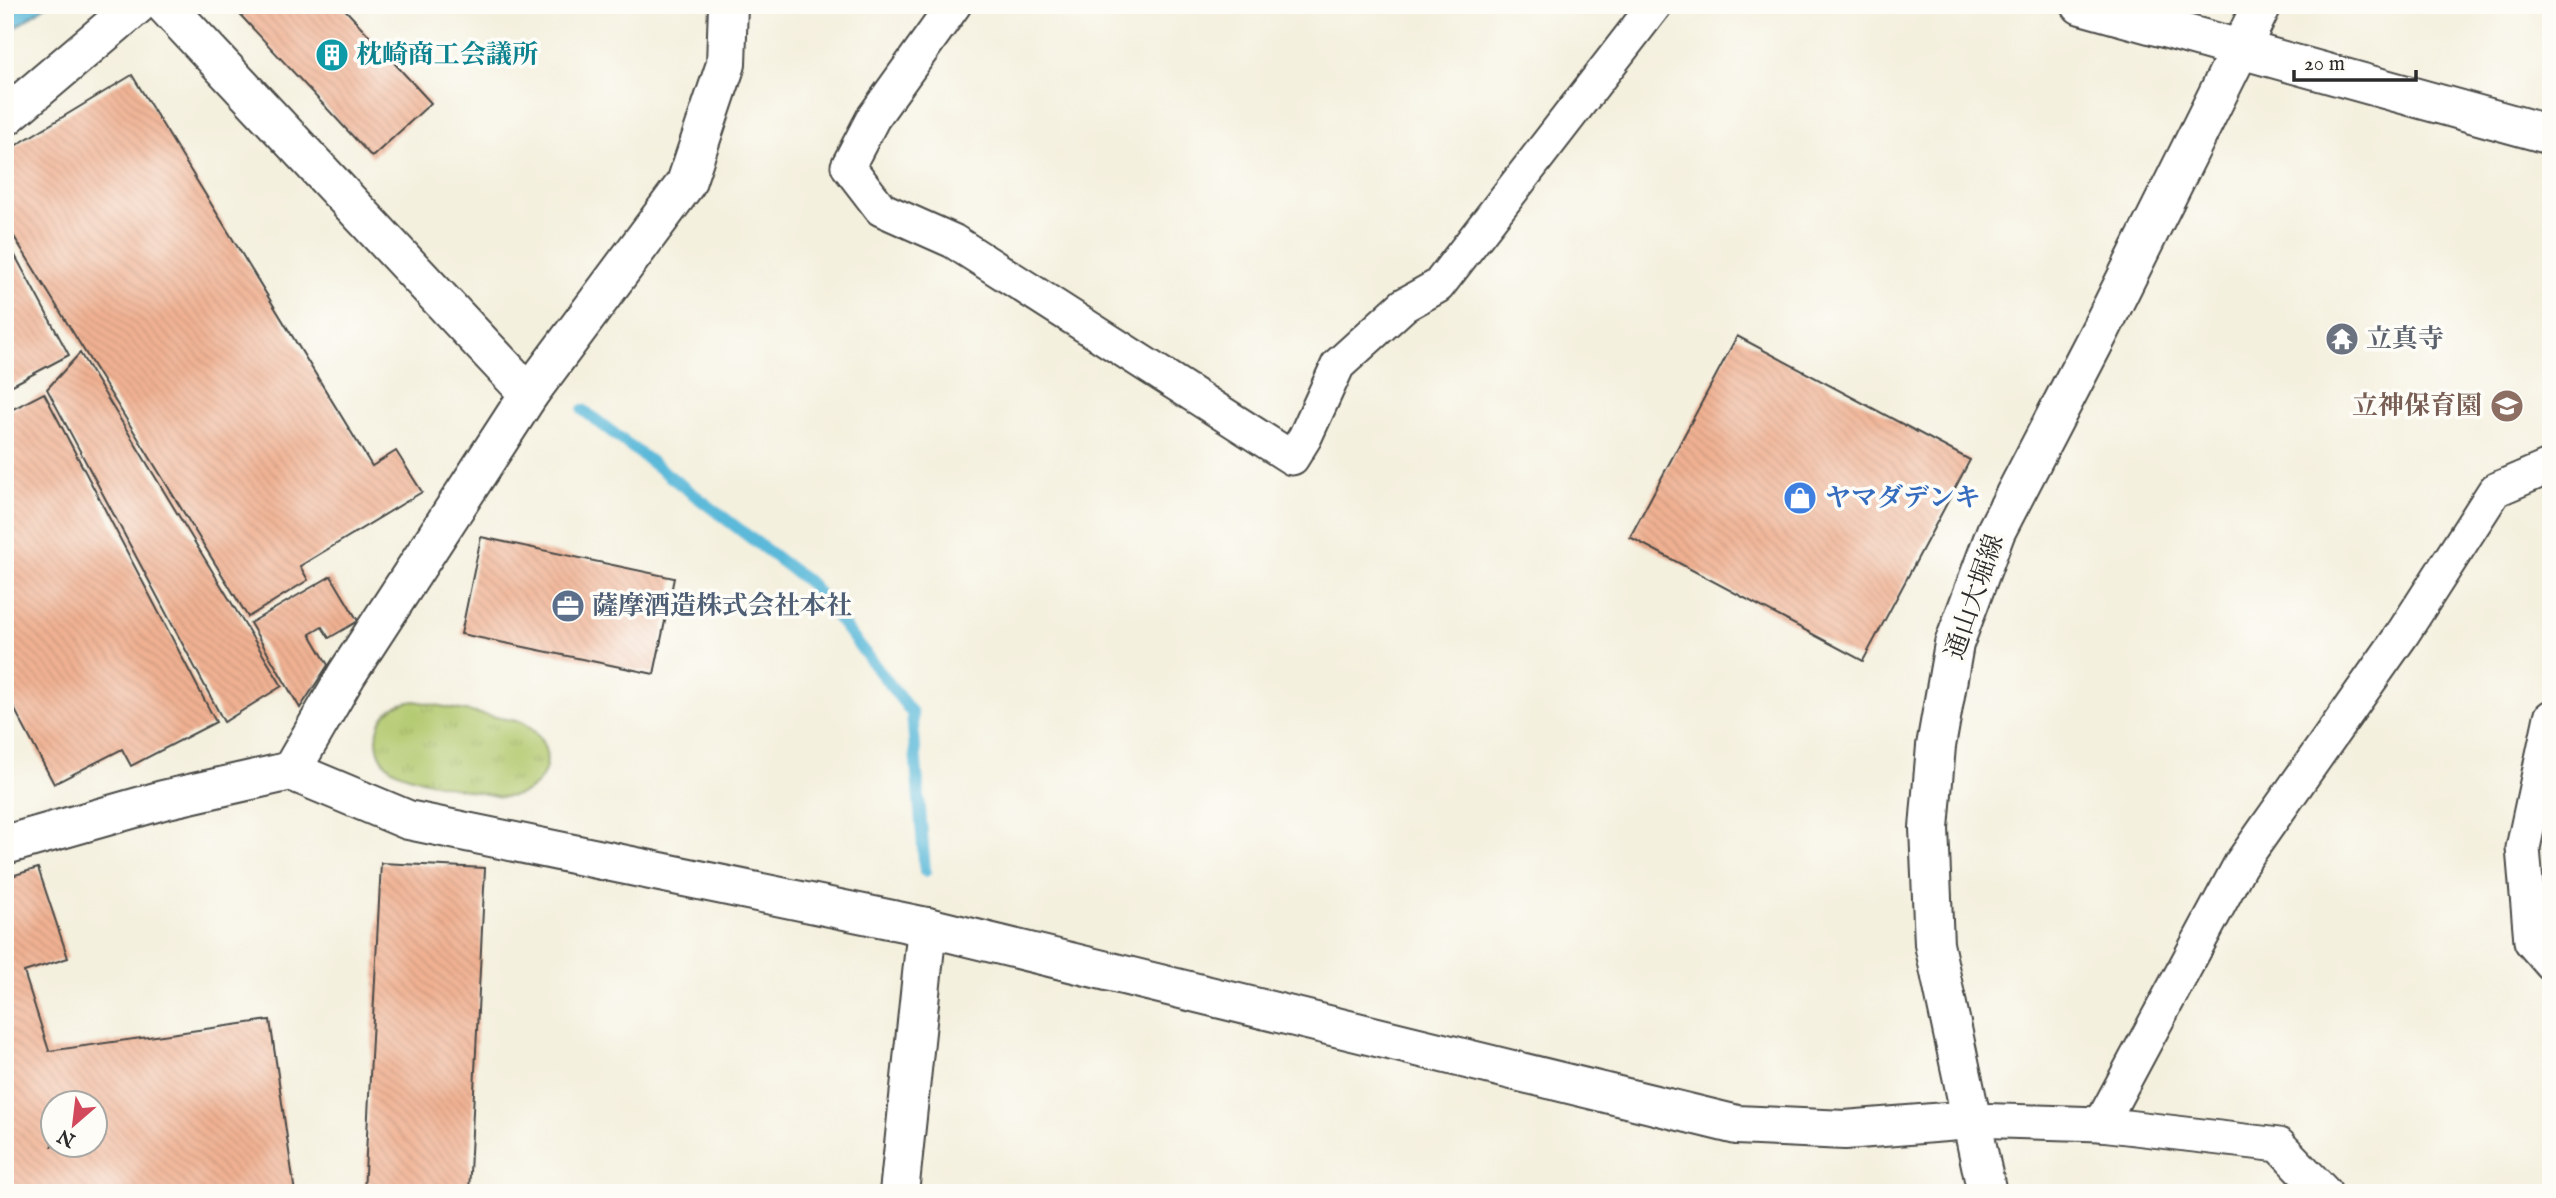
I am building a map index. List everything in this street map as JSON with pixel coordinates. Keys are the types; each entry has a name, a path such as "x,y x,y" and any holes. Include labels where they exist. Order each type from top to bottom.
{"main road":[{"path":"5,117 137,5"},
{"path":"165,5 529,394"},
{"path":"291,771 347,674 529,394 686,184 726,64 729,5"},
{"path":"2081,5 2551,135"},
{"name":"通山大堀線","path":"1987,1193 1934,944 1930,840 1936,747 1954,643 1996,531 2107,317 2262,5"},
{"path":"5,845 163,800 291,771 408,820 927,927 1737,1125 1845,1130 1970,1120"},
{"path":"899,1193 927,927"}],"street":[{"path":"954,5 873,118 848,166 881,209 953,241 1292,458 1305,437 1338,365 1404,305 1438,286 1654,5"},
{"path":"2101,1124 2240,865 2403,633 2495,491 2551,466"},
{"path":"2551,717 2523,848 2531,941 2551,964"},
{"path":"1970,1120 2101,1124 2279,1145 2325,1193"}],"green space":[{"path":"415,701 521,722 534,732 543,744 546,768 540,780 531,789 518,795 501,797 426,781 391,768 378,748 380,723 394,707"}],"water":[{"path":"5,5 47,5 5,35"}],"building":[{"name":"枕崎商工会議所","path":"233,5 341,5 431,103 372,157"},
{"path":"132,75 372,466 396,451 422,492 300,566 308,580 248,617 5,222 5,152"},
{"path":"5,237 69,355 5,389"},
{"name":"ヤマダデンキ","path":"1737,336 1970,460 1863,661 1630,537"},
{"path":"80,353 282,686 224,722 47,389"},
{"path":"44,393 216,722 131,766 122,749 54,784 5,691 5,413"},
{"name":"薩摩酒造株式会社本社","path":"481,537 674,578 654,674 461,634"},
{"path":"331,576 358,621 329,638 322,627 310,634 328,665 300,708 250,623"},
{"path":"5,701 13,716 5,720"},
{"path":"381,863 485,868 469,1193 364,1193"},
{"path":"38,868 68,958 24,972 49,1051 270,1020 295,1193 5,1193 5,878"}],"waterway":[{"path":"583,410 811,584 912,713 925,871"}],"place":[{"name":"枕崎商工会議所","path":"332,55"},
{"name":"立真寺","path":"2342,339"},
{"name":"立神保育園","path":"2507,406"},
{"name":"ヤマダデンキ","path":"1800,498"},
{"name":"薩摩酒造株式会社本社","path":"568,606"}]}
